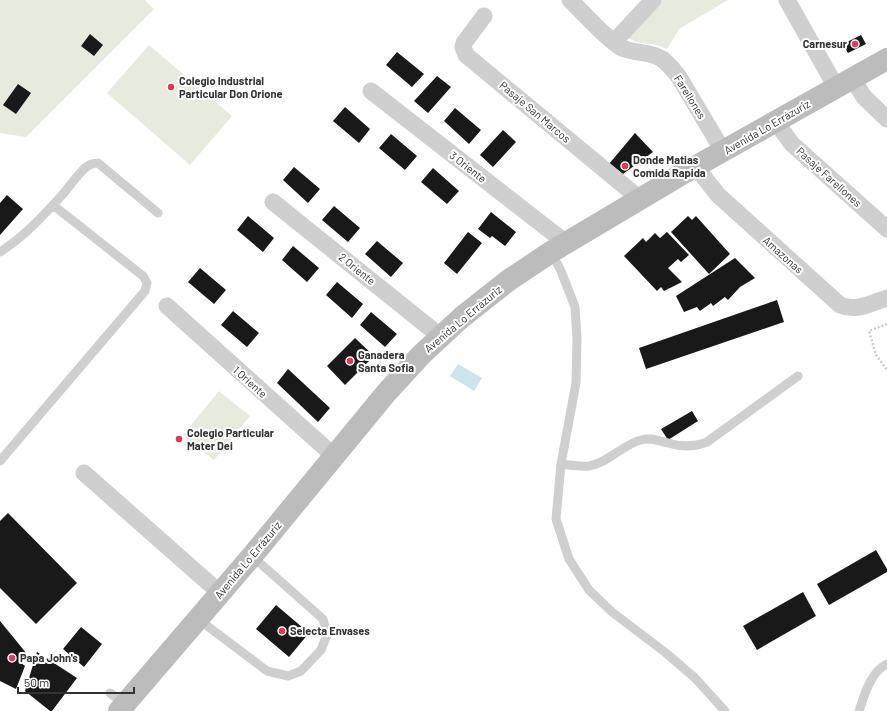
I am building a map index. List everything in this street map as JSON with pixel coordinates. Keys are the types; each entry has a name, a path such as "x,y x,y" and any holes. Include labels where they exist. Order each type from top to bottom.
{"main road":[{"name":"Avenida Lo Errázuriz","path":"118,703 198,619 404,373 440,336 504,284 558,247 723,151 887,59"}],"street":[{"name":"Farellones","path":"570,0 622,48 662,59 679,77 723,151"},
{"path":"614,42 653,0"},
{"path":"787,0 844,83 864,97 887,119"},
{"name":"Pasaje San Marcos","path":"484,16 464,43 463,47 466,55 640,199"},
{"name":"3 Oriente","path":"371,91 558,247"},
{"name":"Pasaje Farellones","path":"776,122 792,144 887,229"},
{"name":"Amazonas","path":"696,167 718,195 840,305 847,308 854,308 887,298"},
{"name":"2 Oriente","path":"273,202 440,336"},
{"name":"1 Oriente","path":"167,306 334,456"},
{"path":"84,473 220,593"}],"lane":[{"path":"0,252 14,244 26,233 53,205 84,169 93,163 98,163 158,213"},
{"path":"0,461 145,291 147,283 143,276 53,205"},
{"path":"558,247 561,271 574,307 577,338 576,383 561,464 556,519 569,559 589,590 612,612 666,653 695,678 725,711"},
{"path":"561,464 588,466 600,463 641,439 654,438 667,443 683,446 697,446 707,442 798,376"},
{"path":"198,619 267,671 288,676 301,671 321,650 327,635 323,619 252,556"},
{"path":"859,711 867,687 881,667 887,664"}],"path":[{"path":"887,324 869,331 876,355 887,370"}],"shaded area":[{"path":"0,0 145,0 154,9 26,137 0,133"},
{"path":"660,0 728,0 679,29 667,49 657,45 636,42 625,36"},
{"path":"149,45 232,116 190,165 107,93"},
{"path":"219,391 250,416 214,460 183,435"}],"water":[{"path":"458,364 482,378 474,391 450,376"}],"building":[{"path":"90,34 103,45 94,56 81,46"},
{"name":"Carnesur","path":"861,35 866,44 848,53 843,44"},
{"path":"397,52 424,74 412,87 386,65"},
{"path":"437,76 451,87 428,113 414,101"},
{"path":"18,84 31,93 16,114 3,105"},
{"path":"345,107 370,129 359,143 333,121"},
{"path":"455,108 481,130 469,144 444,121"},
{"path":"503,130 516,142 493,167 480,155"},
{"path":"635,133 653,152 623,174 609,164"},
{"path":"391,134 417,156 405,170 379,148"},
{"path":"294,167 320,189 308,203 283,180"},
{"path":"433,168 459,191 447,204 421,182"},
{"path":"7,195 23,209 0,235 0,203"},
{"path":"334,206 360,228 348,242 322,220"},
{"path":"491,212 516,232 505,246 492,236 490,238 478,229"},
{"path":"248,216 274,238 263,252 237,230"},
{"path":"688,216 692,220 696,216 730,254 709,274 671,232"},
{"path":"468,232 482,243 457,274 444,263"},
{"path":"667,232 689,255 681,262 678,259 668,268 682,282 664,291 661,287 657,291 624,256 643,238 646,242 655,233 660,238"},
{"path":"377,241 403,263 391,277 365,254"},
{"path":"293,246 319,268 307,282 282,260"},
{"path":"735,258 755,278 740,287 728,300 725,297 713,306 711,303 700,311 697,307 684,312 676,296"},
{"path":"200,268 226,290 214,304 188,282"},
{"path":"337,282 363,304 352,318 326,295"},
{"path":"777,300 784,322 646,369 639,348"},
{"path":"233,311 259,333 247,347 221,325"},
{"path":"371,312 397,334 385,347 360,325"},
{"name":"Ganadera Santa Sofia","path":"355,338 374,356 345,385 327,366"},
{"path":"288,369 330,408 318,422 277,383"},
{"path":"692,411 698,421 668,440 661,429"},
{"path":"8,513 77,583 36,624 0,588 0,521"},
{"path":"876,550 887,569 887,572 829,605 817,584"},
{"path":"803,592 816,616 757,650 743,626"},
{"name":"Selecta Envases","path":"276,605 309,633 289,657 256,629"},
{"name":"Papa John's","path":"0,621 27,654 20,662 25,666 16,689 0,681"},
{"path":"81,627 102,644 84,667 63,649"},
{"path":"37,652 77,678 52,711 25,691"}],"place":[{"name":"Carnesur","path":"855,44"},
{"name":"Colegio Industrial Particular Don Orione","path":"171,87"},
{"name":"Donde Matias Comida Rapida","path":"625,166"},
{"name":"Ganadera Santa Sofia","path":"350,361"},
{"name":"Colegio Particular Mater Dei","path":"179,439"},
{"name":"Selecta Envases","path":"282,631"},
{"name":"Papa John's","path":"12,658"}]}
